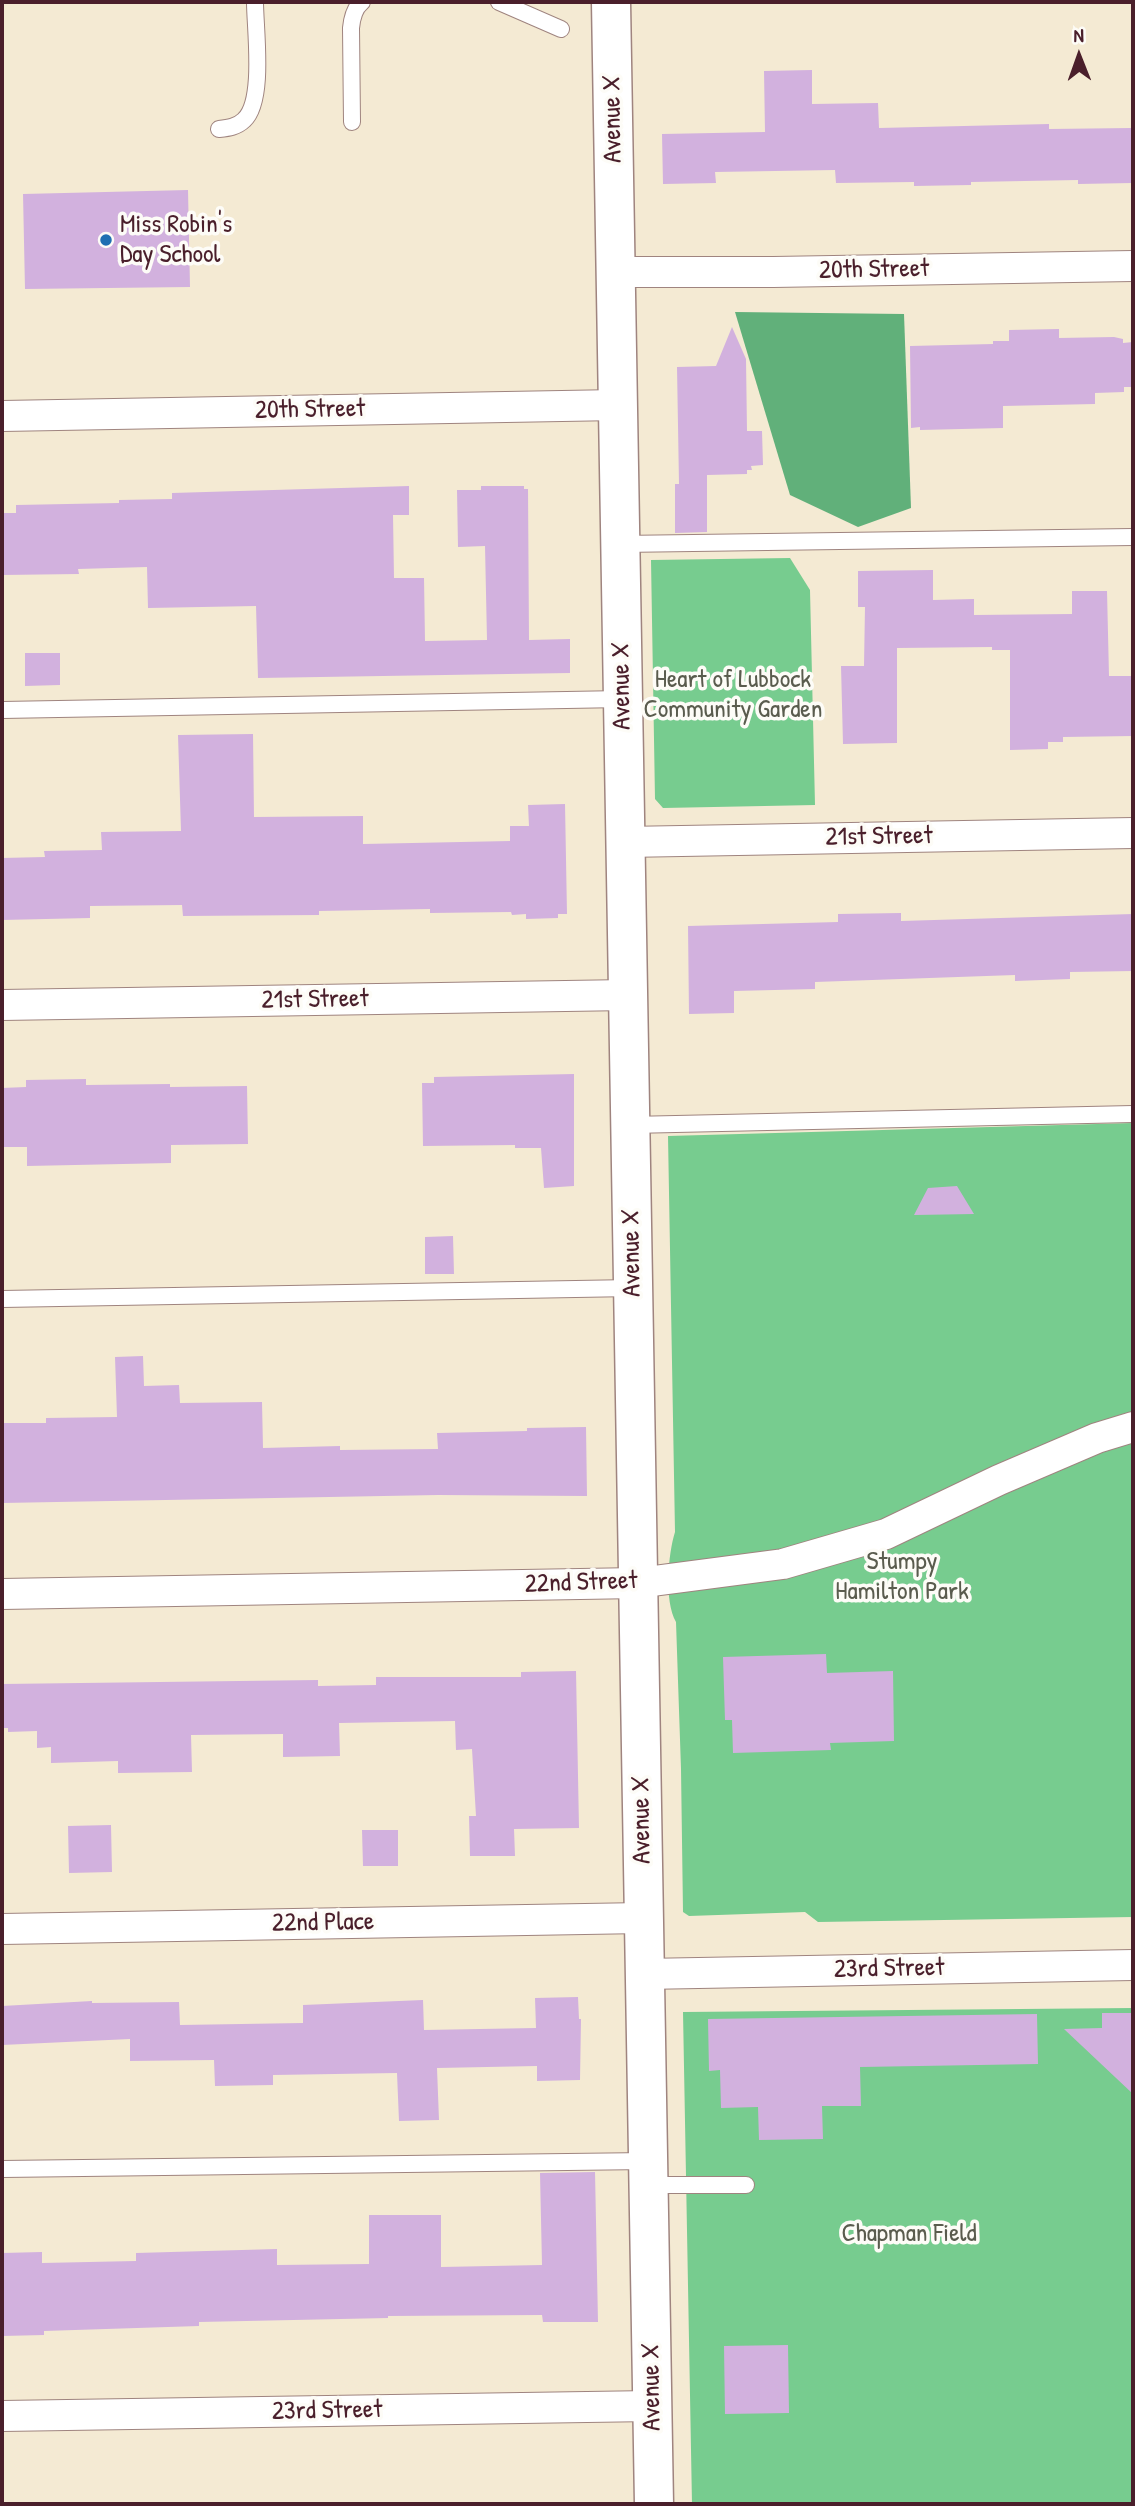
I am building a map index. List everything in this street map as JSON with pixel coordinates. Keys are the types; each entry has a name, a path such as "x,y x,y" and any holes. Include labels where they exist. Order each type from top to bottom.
{"street":[{"name":"Avenue X","path":"611,2 654,2504"},
{"name":"20th Street","path":"616,272 1133,266"},
{"name":"20th Street","path":"2,416 618,405"},
{"name":"21st Street","path":"625,842 1133,833"},
{"name":"21st Street","path":"2,1004 628,995"},
{"name":"22nd Street","path":"2,1594 638,1583 783,1564 886,1534 999,1480 1097,1438 1133,1427"},
{"name":"22nd Place","path":"2,1929 643,1918"},
{"name":"23rd Street","path":"644,1974 1133,1965"},
{"name":"23rd Street","path":"2,2416 652,2406"}],"lane":[{"path":"219,130 231,128 246,120 254,104 255,2"},
{"path":"352,122 351,28 353,15 362,2"},
{"path":"499,2 561,29"},
{"path":"620,544 1133,537"},
{"path":"2,710 622,699"},
{"path":"630,1125 1133,1114"},
{"path":"2,1299 633,1288"},
{"path":"2,2169 648,2173 746,2185"}],"green space":[{"path":"735,312 904,314 911,508 858,527 790,495"},
{"name":"Heart of Lubbock Community Garden","path":"790,558 810,590 815,805 663,808 655,799 651,560"},
{"name":"Stumpy Hamilton Park","path":"1133,1123 1133,1917 818,1922 805,1912 689,1916 683,1912 676,1622 669,1590 669,1565 675,1532 668,1136"},
{"name":"Chapman Field","path":"1133,2008 1133,2504 692,2504 683,2012"}],"building":[{"path":"812,70 812,104 878,103 879,128 1049,124 1049,129 1131,128 1132,183 1078,184 1078,180 914,186 914,182 836,183 835,170 715,172 716,183 663,184 662,134 765,132 764,71"},
{"name":"Miss Robin's Day School","path":"188,190 190,287 25,289 23,194"},
{"path":"732,327 746,359 747,431 762,431 763,465 751,466 752,470 747,470 747,474 707,475 707,532 675,533 675,484 679,484 677,367 716,366"},
{"path":"1059,329 1059,338 1114,337 1123,339 1123,343 1133,342 1133,387 1124,387 1124,392 1095,393 1095,404 1003,406 1003,428 911,428 910,346 993,344 993,341 1009,341 1009,330"},
{"path":"409,486 409,515 393,515 394,578 424,578 425,641 487,640 485,546 458,547 457,490 481,490 481,486 524,486 524,489 528,489 529,640 570,639 570,673 258,678 256,606 148,608 147,567 78,569 79,574 2,575 2,513 16,513 16,505 172,499 172,493"},
{"path":"933,570 933,600 974,599 974,615 1072,614 1072,591 1107,591 1109,676 1133,676 1133,736 1063,737 1063,742 1048,742 1048,749 1010,750 1010,650 992,650 992,647 897,648 897,743 843,744 841,666 864,666 865,607 858,607 858,571"},
{"path":"25,653 60,653 60,685 25,686"},
{"path":"253,734 254,817 363,816 363,844 510,841 510,826 529,826 528,805 565,804 567,914 558,914 558,918 526,919 526,914 512,915 511,912 430,913 430,909 319,911 319,915 183,916 182,905 90,906 90,918 2,920 2,858 45,857 44,851 102,850 101,832 181,831 178,735"},
{"path":"901,913 901,921 1133,914 1133,971 1070,972 1070,979 1015,981 1015,975 815,982 815,989 734,991 734,1013 689,1014 688,926 838,922 838,914"},
{"path":"574,1074 574,1186 544,1188 541,1148 515,1148 515,1145 423,1146 422,1083 434,1083 434,1077"},
{"path":"86,1079 86,1085 247,1086 248,1144 171,1145 171,1163 27,1166 27,1147 2,1147 2,1088 26,1087 26,1080"},
{"path":"957,1186 974,1214 914,1215 928,1188"},
{"path":"453,1236 454,1274 425,1274 425,1237"},
{"path":"143,1356 144,1386 179,1385 180,1403 262,1402 263,1448 340,1446 340,1450 438,1449 437,1433 586,1427 587,1496 438,1495 2,1503 2,1423 46,1423 46,1418 117,1417 115,1357"},
{"path":"826,1654 827,1673 893,1671 894,1741 830,1743 831,1750 733,1753 732,1720 725,1720 723,1657"},
{"path":"576,1671 579,1828 514,1829 515,1856 470,1856 469,1816 476,1816 472,1749 456,1750 455,1721 339,1723 340,1756 283,1757 283,1734 191,1735 192,1772 118,1773 118,1761 51,1763 51,1747 37,1748 37,1731 8,1732 8,1728 2,1728 2,1684 318,1680 318,1686 376,1685 376,1677 521,1677 521,1672"},
{"path":"111,1825 112,1872 69,1873 68,1826"},
{"path":"362,1830 398,1830 398,1866 363,1866"},
{"path":"578,1997 581,2019 580,2080 537,2081 537,2066 437,2068 439,2120 399,2121 397,2073 273,2075 273,2085 215,2086 214,2060 130,2061 130,2039 2,2045 2,2006 92,2001 179,2002 180,2025 303,2023 303,2005 423,2000 424,2030 536,2028 535,1998"},
{"path":"1102,2013 1133,2013 1133,2094 1064,2029 1102,2028"},
{"path":"1037,2014 1038,2064 860,2067 861,2106 822,2106 823,2139 759,2140 758,2107 721,2108 720,2070 709,2071 708,2019"},
{"path":"595,2172 598,2322 543,2322 542,2315 388,2316 199,2322 199,2326 44,2331 44,2335 2,2336 2,2253 42,2252 42,2263 136,2261 136,2253 277,2249 277,2265 369,2264 369,2215 441,2215 441,2267 542,2265 540,2173"},
{"path":"788,2345 789,2413 725,2414 724,2346"}],"place":[{"name":"Miss Robin's Day School","path":"106,240"}]}
